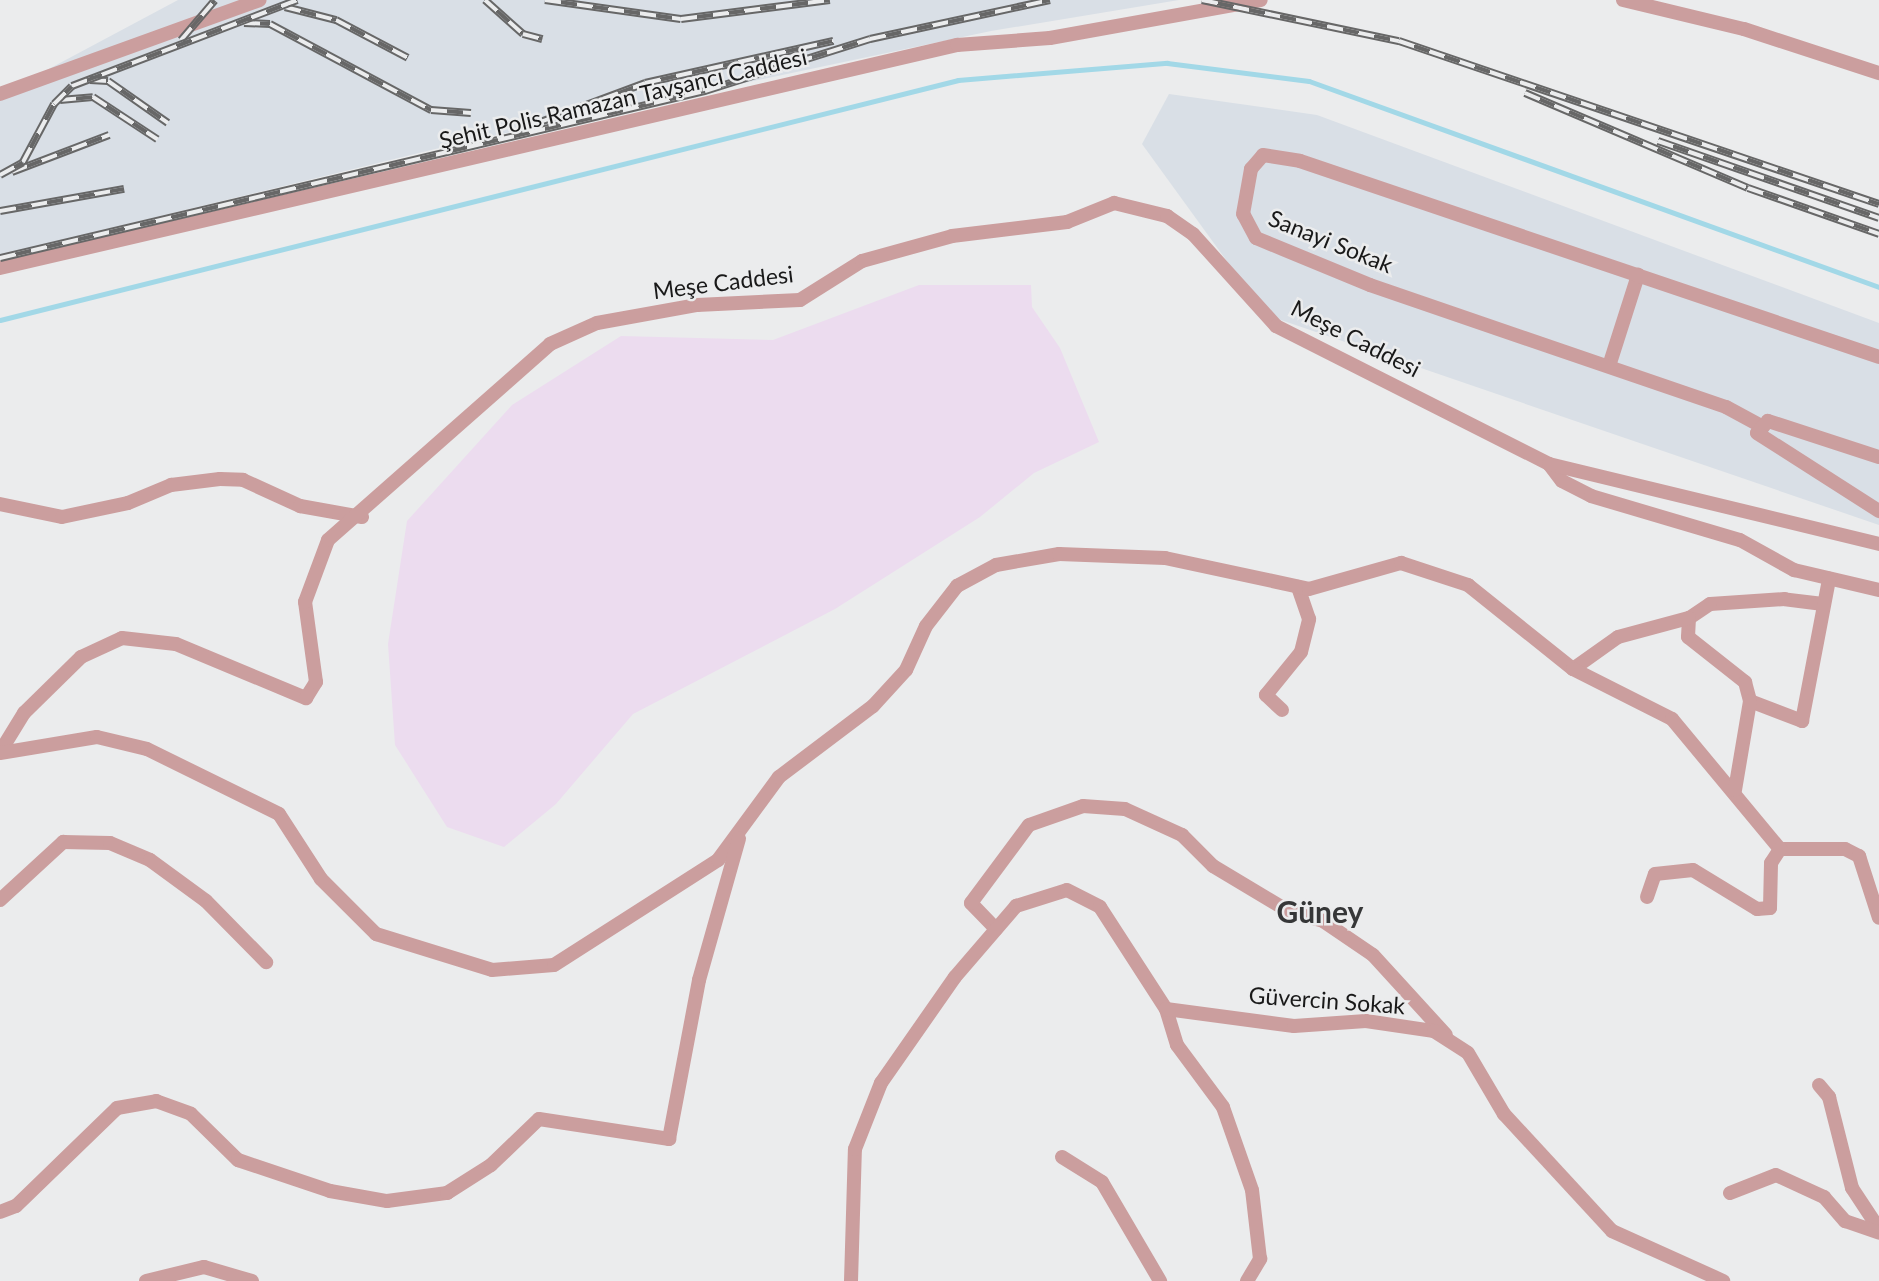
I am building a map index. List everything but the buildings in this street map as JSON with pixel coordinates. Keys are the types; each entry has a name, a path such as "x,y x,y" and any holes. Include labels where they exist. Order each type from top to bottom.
{"street":[{"path":"0,94 260,0"},
{"name":"Şehit Polis Ramazan Tavşancı Caddesi","path":"0,268 957,45 1050,38 1261,0"},
{"path":"1623,0 1744,29 1879,73"},
{"name":"Sanayi Sokak","path":"1879,357 1275,154 1263,155 1251,169 1243,214 1256,238 1370,285 1609,366 1763,427 1768,421 1879,457"},
{"name":"Meşe Caddesi","path":"0,752 24,713 81,657 122,638 176,645 306,698 316,682 305,602 328,540 362,517 550,344 597,323 697,305 800,300 862,261 952,236 1067,222 1114,203 1167,216 1193,234 1276,326 1549,464 1879,544"},
{"path":"1609,366 1638,275"},
{"path":"1763,427 1757,433 1775,449 1879,511"},
{"path":"1549,464 1562,481 1591,496 1706,528 1794,570 1879,590"},
{"path":"0,504 62,517 128,503 171,485 220,479 243,480 300,506 362,517"},
{"path":"0,752 97,737 147,749 279,814 321,879 376,934 492,971 554,965 718,860 779,777 873,706 906,670 926,626 957,586 996,565 1059,554 1165,558 1298,587 1344,581 1401,563 1430,568 1468,584 1573,669 1672,719 1735,790 1780,849"},
{"path":"1750,701 1802,721 1829,579"},
{"path":"1282,710 1266,695 1301,652 1309,619 1298,587"},
{"path":"1573,669 1618,637 1689,618 1710,604 1749,599 1823,604"},
{"path":"1689,618 1688,637 1745,682 1750,701 1735,790"},
{"path":"996,929 971,903 1029,825 1083,806 1125,809 1182,835 1213,866 1290,912 1323,921 1373,955 1453,1044"},
{"path":"0,1212 16,1206 117,1108 156,1101 191,1114 238,1160 330,1191 387,1201 447,1193 491,1165 539,1119 669,1139 699,980 744,825"},
{"path":"0,900 63,842 110,843 150,860 206,901 265,962"},
{"path":"1647,897 1655,874 1693,870 1757,909 1770,908 1772,863 1780,849"},
{"path":"1780,849 1845,849 1859,856 1879,918"},
{"path":"850,1281 855,1149 881,1083 1016,906 1067,890 1100,907 1166,1009 1177,1045 1223,1107 1252,1190 1260,1259 1247,1281"},
{"name":"Güvercin Sokak","path":"1166,1009 1294,1026 1366,1021 1434,1031 1468,1053 1504,1114 1612,1231 1723,1281"},
{"path":"1819,1085 1829,1097 1852,1188 1879,1231"},
{"path":"1062,1157 1102,1182 1160,1281"},
{"path":"1730,1193 1776,1175 1795,1180 1824,1197 1845,1221 1879,1231"},
{"path":"146,1281 204,1267 252,1281"}],"shaded area":[{"path":"178,0 1179,0 991,31 464,142 0,255 0,95"},
{"path":"1169,94 1317,115 1879,323 1879,525 1266,315 1142,144"},
{"path":"919,285 1031,285 1032,307 1060,348 1099,442 1034,473 980,517 835,609 633,714 556,804 504,847 447,827 395,745 388,644 407,521 512,405 621,336 773,340"}],"waterway":[{"path":"0,320 958,80 1167,63 1309,81 1879,287"}],"railway":[{"path":"181,40 215,0"},
{"path":"0,175 23,162 54,104 72,86 297,0"},
{"path":"485,0 523,34 542,39"},
{"path":"545,0 681,19 830,0"},
{"path":"0,258 705,91 870,39 1050,0"},
{"path":"1202,0 1399,41 1879,204"},
{"path":"285,7 336,20 408,58"},
{"path":"244,23 270,24 431,110 471,113"},
{"path":"543,121 645,83 833,41"},
{"path":"90,80 108,81 168,123"},
{"path":"1525,93 1748,188 1879,234"},
{"path":"60,100 93,97 157,139"},
{"path":"12,172 109,135"},
{"path":"1658,141 1879,218"},
{"path":"0,211 124,189"}],"district":[{"name":"Güney","path":"1320,911"}]}
